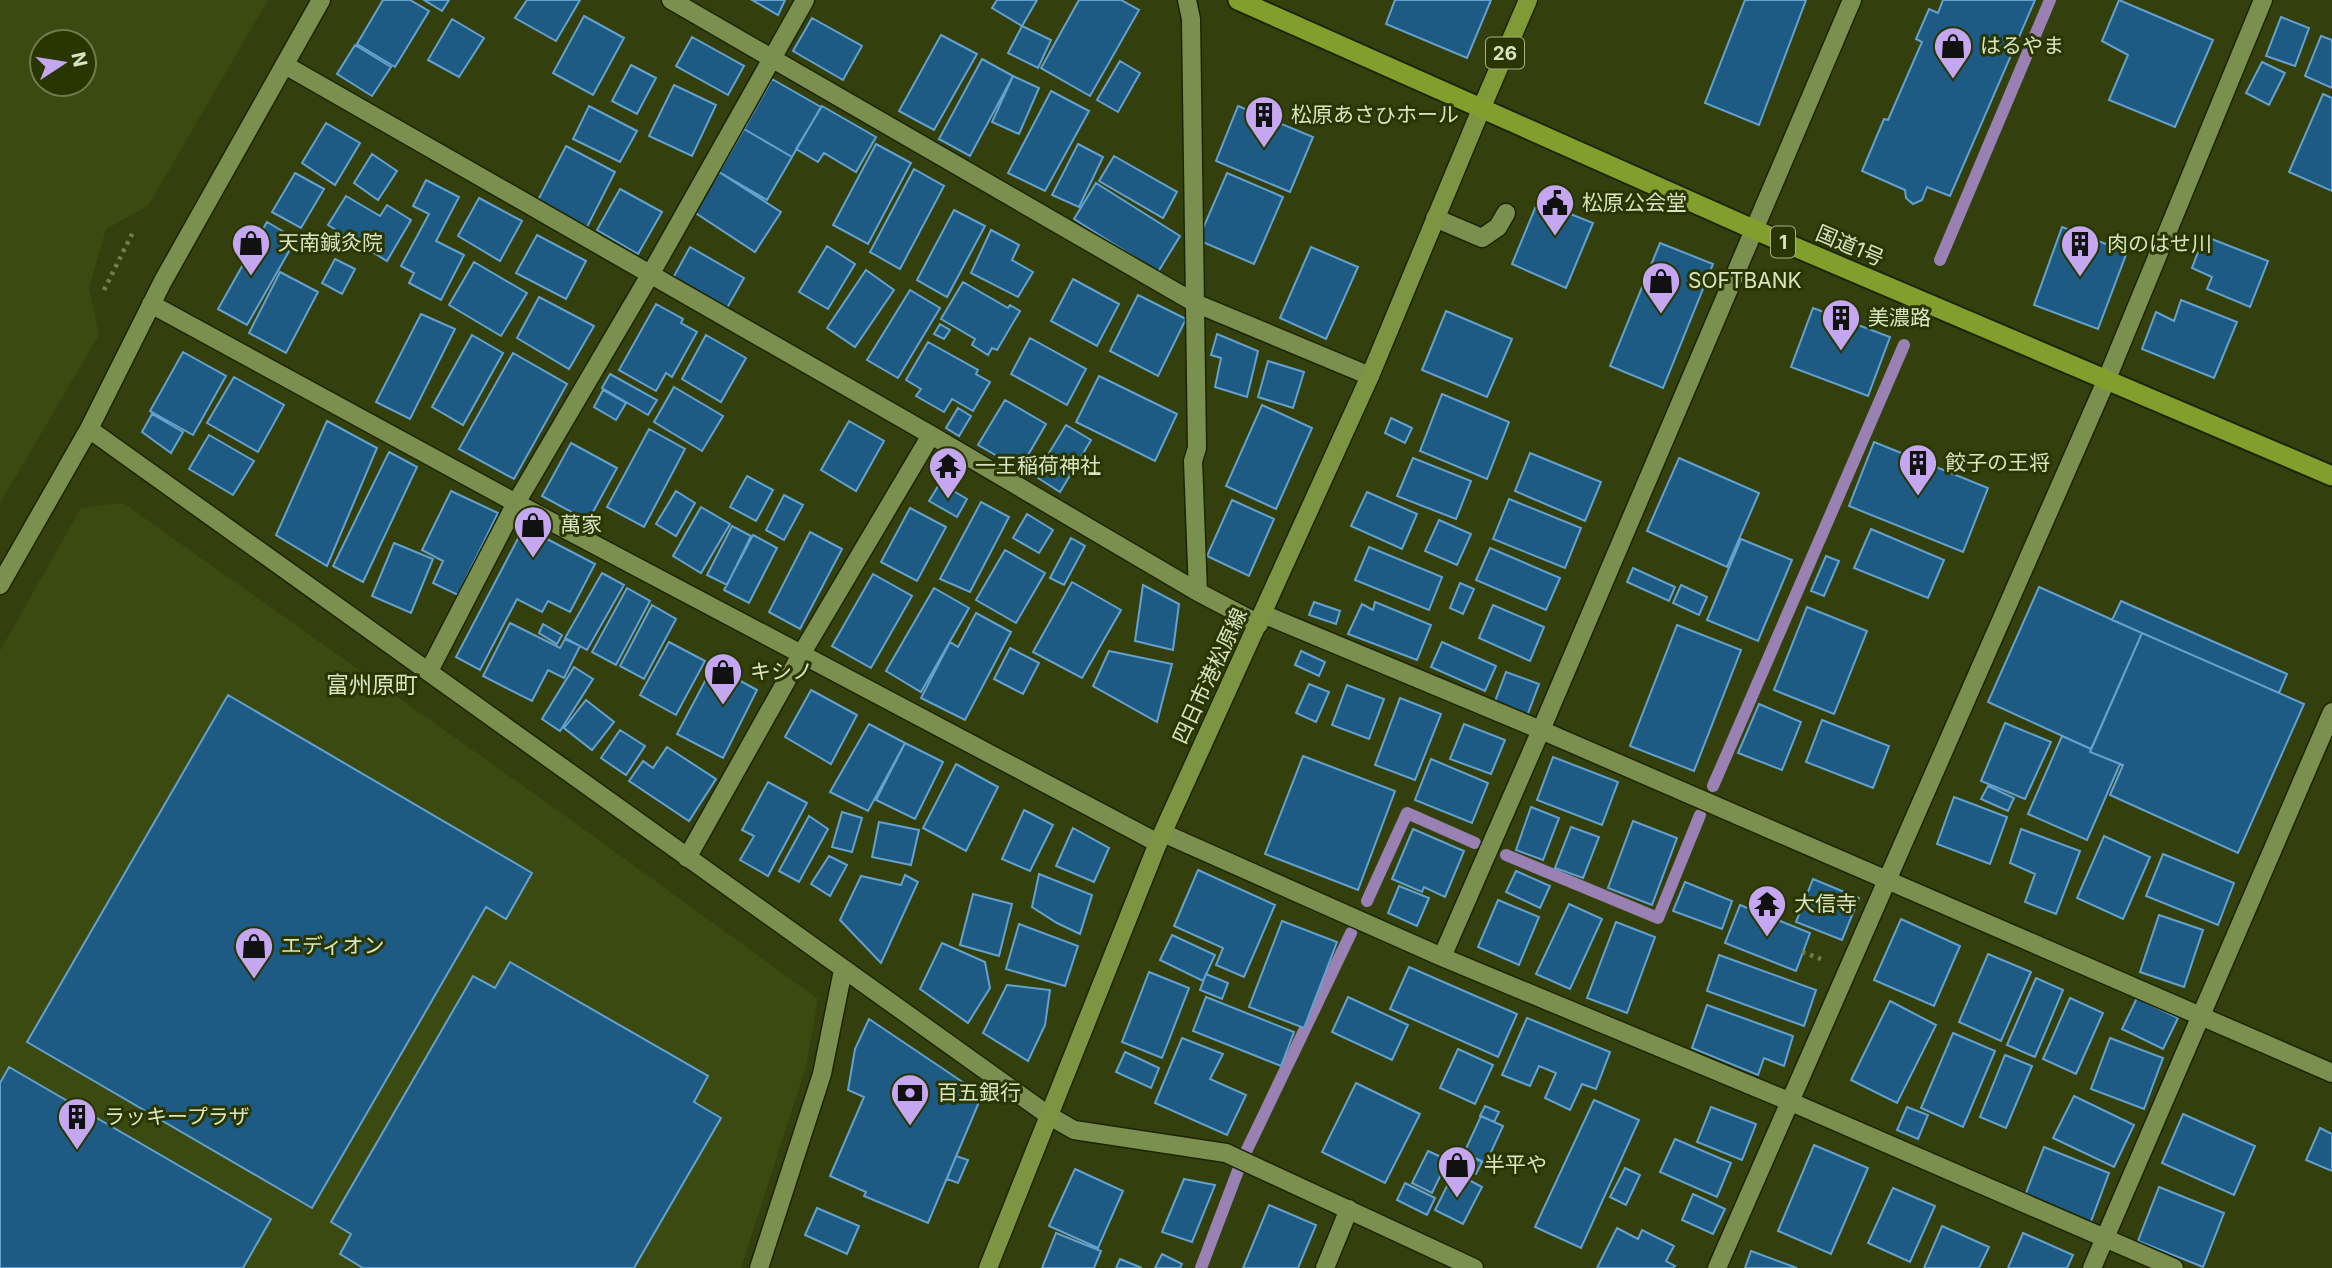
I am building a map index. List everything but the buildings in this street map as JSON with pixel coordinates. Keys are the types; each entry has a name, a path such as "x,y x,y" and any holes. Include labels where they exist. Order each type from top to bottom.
{"highway":[{"name":"国道1号","path":"1238,0 1755,230 2332,476"}],"main road":[{"name":"26","path":"1482,107 1528,0"},
{"name":"四日市港松原線","path":"988,1268 1161,838 1370,376 1482,107"}],"street":[{"path":"0,586 89,429 151,304 321,0"},
{"path":"671,0 1195,303 1370,376"},
{"path":"429,671 516,503 650,275 805,0"},
{"path":"1187,0 1191,19 1197,448 1193,461 1198,592"},
{"path":"1443,957 1852,0"},
{"path":"1717,1268 2106,381 2263,0"},
{"path":"285,65 931,435 1198,592 1541,730 2332,1073"},
{"path":"1435,218 1482,238 1498,227 1506,213"},
{"path":"151,304 516,503 1161,838 1791,1102 2174,1268"},
{"path":"89,429 1048,1115 1074,1130 1226,1153 1474,1268"},
{"path":"687,858 802,653 931,435"},
{"path":"2092,1268 2332,712"},
{"path":"759,1268 822,1074 843,970"},
{"path":"1325,1268 1349,1209"}],"path":[{"path":"104,290 134,230"}],"shaded area":[{"path":"0,0 268,0 148,206 106,229 89,288 99,335 0,503"},
{"path":"123,503 553,807 818,999 806,1066 741,1268 0,1268 0,651 81,508"}],"waterway":[{"path":"1940,260 2050,0"},
{"path":"1713,786 1904,345"},
{"path":"1367,901 1407,813 1475,843"},
{"path":"1506,855 1658,918 1700,815"},
{"path":"1201,1268 1242,1160 1351,933"}],"place":[{"name":"はるやま","path":"1953,80"},
{"name":"松原あさひホール","path":"1264,149"},
{"name":"松原公会堂","path":"1555,237"},
{"name":"天南鍼灸院","path":"251,277"},
{"name":"肉のはせ川","path":"2080,278"},
{"name":"SOFTBANK","path":"1661,315"},
{"name":"美濃路","path":"1841,352"},
{"name":"餃子の王将","path":"1918,497"},
{"name":"一王稲荷神社","path":"948,500"},
{"name":"萬家","path":"533,559"},
{"name":"キシノ","path":"723,706"},
{"name":"大信寺","path":"1767,938"},
{"name":"エディオン","path":"254,980"},
{"name":"百五銀行","path":"910,1127"},
{"name":"ラッキープラザ","path":"77,1151"},
{"name":"半平や","path":"1457,1199"}],"district":[{"name":"富州原町","path":"372,685"}]}
